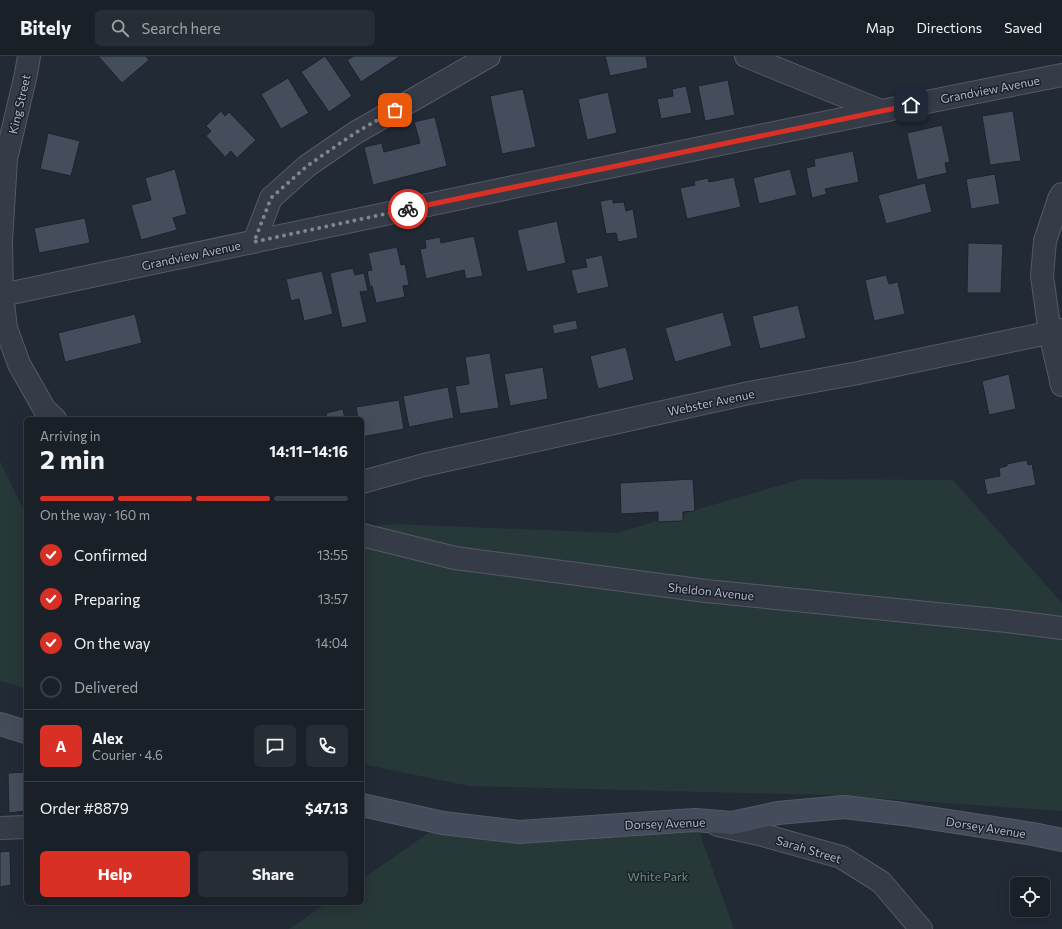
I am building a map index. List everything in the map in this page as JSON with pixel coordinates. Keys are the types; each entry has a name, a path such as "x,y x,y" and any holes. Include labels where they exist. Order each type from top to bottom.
{"street":[{"path":"27,65 44,56"},
{"path":"254,242 271,198 307,166 355,133 489,56"},
{"path":"746,56 881,111"},
{"name":"King Street","path":"2,295 1,241 6,159 27,65"},
{"name":"Grandview Avenue","path":"2,295 881,111 1062,75"},
{"path":"1062,194 1045,241 1042,276 1056,332 1062,385"},
{"path":"2,295 6,328 19,364 45,410 52,417"},
{"name":"Webster Avenue","path":"364,481 424,466 749,393 858,373 1056,332"},
{"name":"Sheldon Avenue","path":"364,535 455,558 706,591 1007,621 1062,628"},
{"path":"0,724 24,731"},
{"name":"Dorsey Avenue","path":"364,806 442,824 519,832 695,820 732,823 778,813 844,807 903,814 1033,834 1062,840"},
{"name":"Sarah Street","path":"695,820 759,834 841,857 881,882 921,929"},
{"path":"0,828 24,827"}],"green space":[{"path":"0,461 24,511 24,687 0,681"},
{"path":"802,479 953,480 1062,603 1062,811 828,795 469,786 364,764 364,527 395,524 616,533"},
{"name":"White Park","path":"695,820 734,929 289,929 324,905 364,905 364,878 443,823"}],"building":[{"path":"98,56 146,56 149,60 122,83"},
{"path":"325,56 352,96 329,112 301,72"},
{"path":"354,56 399,57 361,82 347,60"},
{"path":"605,56 646,56 648,68 610,76"},
{"path":"288,78 309,113 281,129 261,94"},
{"path":"728,80 735,115 705,121 698,86"},
{"path":"686,86 692,113 661,119 657,99 673,96 672,89"},
{"path":"523,89 536,147 502,154 490,96"},
{"path":"608,92 617,133 587,140 578,99"},
{"path":"221,111 225,116 229,112 256,140 237,158 231,151 225,157 206,136 211,131 206,126"},
{"path":"1013,111 1021,161 990,165 982,116"},
{"path":"435,117 447,166 373,185 364,147 382,143 384,152 420,143 414,122"},
{"path":"942,125 950,162 945,163 947,173 917,180 907,133"},
{"path":"48,133 80,141 71,176 40,169"},
{"path":"853,151 859,182 825,189 827,194 812,198 806,168 815,166 814,159"},
{"path":"175,169 187,214 173,218 177,230 141,240 131,205 151,200 145,178"},
{"path":"790,169 797,195 759,204 753,178"},
{"path":"995,174 1000,204 971,209 966,179"},
{"path":"734,177 741,207 687,219 680,188 695,185 694,181 708,178 709,182"},
{"path":"925,183 932,212 886,224 878,195"},
{"path":"613,199 613,203 624,202 626,211 633,209 638,238 618,242 616,233 606,234 600,201"},
{"path":"85,218 90,243 39,253 34,228"},
{"path":"557,221 566,263 527,272 517,230"},
{"path":"474,236 483,276 466,279 464,270 426,279 420,249 426,248 425,240 440,237 441,243"},
{"path":"968,243 1003,244 1001,293 967,293"},
{"path":"397,247 401,265 405,264 409,285 403,286 405,297 376,303 367,271 372,270 368,253"},
{"path":"602,255 609,287 577,294 571,270 587,267 585,259"},
{"path":"353,268 355,275 364,273 368,291 360,292 367,322 342,328 330,273"},
{"path":"322,271 333,314 304,321 299,299 291,301 286,279"},
{"path":"886,275 889,284 898,282 905,314 874,321 865,280"},
{"path":"798,305 806,338 760,349 752,316"},
{"path":"723,312 732,346 675,362 665,328"},
{"path":"135,314 142,343 65,362 58,333"},
{"path":"576,320 578,329 554,334 552,325"},
{"path":"626,347 634,380 598,389 590,356"},
{"path":"490,353 499,408 460,414 455,386 469,384 465,357"},
{"path":"543,367 548,399 510,406 504,374"},
{"path":"1009,374 1016,409 989,415 982,381"},
{"path":"448,387 454,418 409,427 403,396"},
{"path":"399,400 404,429 364,437 364,417 358,417 356,407"},
{"path":"343,409 345,417 327,417 326,413"},
{"path":"1027,460 1028,465 1032,464 1036,485 987,495 984,479 1000,476 999,468 1007,466 1007,464"},
{"path":"693,479 695,511 683,512 683,521 658,522 658,512 621,514 620,483"},
{"path":"24,772 24,811 9,813 8,773"},
{"path":"10,851 11,885 0,887 0,852"}],"way so far":[{"path":"395,110 355,133 307,166 271,198 254,242 408,209"}],"route":[{"path":"408,209 911,105"}]}
